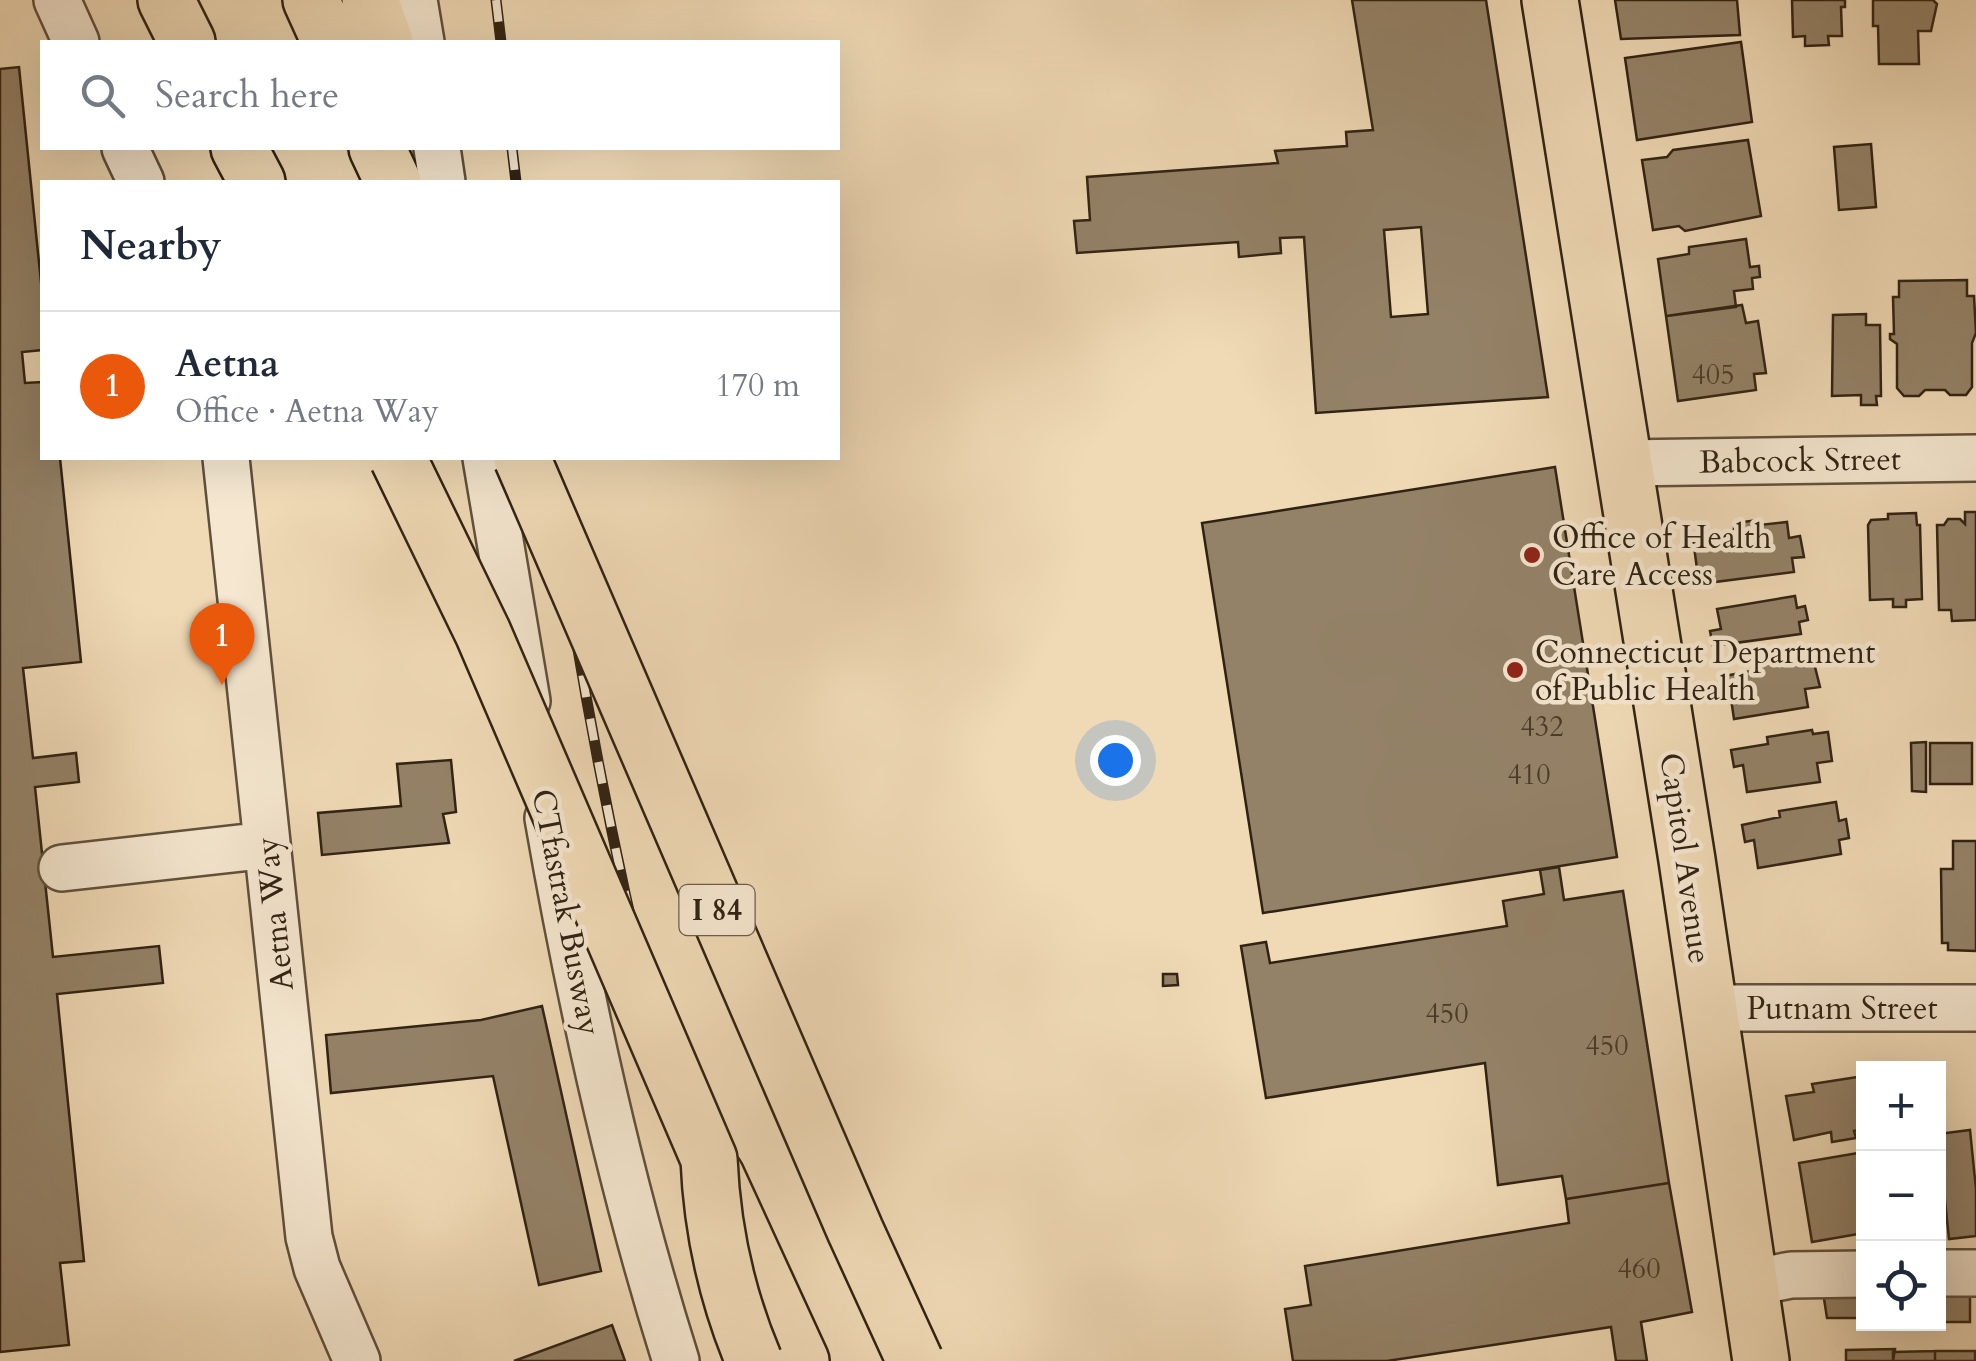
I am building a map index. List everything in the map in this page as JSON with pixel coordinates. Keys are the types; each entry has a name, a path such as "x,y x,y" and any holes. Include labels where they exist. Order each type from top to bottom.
{"main road":[{"path":"166,0 186,40"},
{"path":"311,0 329,40"},
{"path":"370,0 384,40"},
{"name":"Capitol Avenue","path":"1550,0 1762,1361"},
{"path":"240,150 256,180"},
{"path":"378,150 392,180"},
{"path":"416,150 423,180"},
{"path":"399,460 488,646 709,1159 802,1361"},
{"name":"I 84","path":"523,460 915,1361"},
{"path":"709,1159 718,1252 754,1361"}],"street":[{"path":"57,0 75,40"},
{"path":"414,0 420,40"},
{"path":"126,150 140,180"},
{"path":"436,150 442,180"},
{"name":"Babcock Street","path":"1624,463 1976,458"},
{"name":"Aetna Way","path":"226,460 308,1237 357,1361"},
{"name":"CTfastrak Busway","path":"486,460 583,1004 610,1122 676,1361"},
{"path":"62,868 267,845"},
{"name":"Putnam Street","path":"1708,1008 1976,1008"},
{"path":"1946,1273 1976,1273"},
{"path":"1750,1282 1792,1275 1856,1274"}],"building":[{"path":"1352,0 1486,0 1548,397 1316,413 1304,237 1280,238 1281,253 1239,257 1238,242 1077,253 1074,221 1090,220 1087,177 1278,163 1275,151 1347,146 1346,132 1373,130","holes":["1421,227 1428,314 1391,317 1384,230"]},
{"path":"1615,0 1737,0 1740,35 1621,39"},
{"path":"1792,0 1845,0 1845,7 1841,7 1842,36 1828,36 1829,45 1805,46 1805,36 1793,37"},
{"path":"1873,0 1933,0 1937,4 1931,31 1918,31 1919,64 1879,64"},
{"path":"1741,42 1752,122 1637,140 1625,58"},
{"path":"19,67 40,272 40,350 22,352 25,383 40,382 40,460 60,460 81,662 23,668 33,758 76,753 79,782 35,787 53,957 159,946 163,983 57,994 84,1261 60,1263 69,1345 0,1352 0,69"},
{"path":"1748,140 1761,216 1685,231 1679,226 1653,230 1642,160 1667,157 1673,150"},
{"path":"1871,144 1876,207 1839,210 1834,147"},
{"path":"1746,239 1750,267 1759,266 1760,277 1752,278 1753,289 1734,291 1736,307 1666,316 1658,259 1689,254 1689,247"},
{"path":"1967,280 1967,296 1974,296 1976,333 1972,343 1972,387 1966,395 1925,390 1919,396 1904,396 1897,388 1897,344 1890,339 1890,334 1894,334 1893,297 1899,297 1899,281"},
{"path":"1742,305 1746,323 1758,321 1766,373 1754,374 1756,390 1678,401 1666,316"},
{"path":"1866,314 1866,325 1880,325 1881,396 1876,396 1877,405 1861,405 1861,395 1832,396 1833,315"},
{"path":"1555,467 1617,857 1263,913 1202,523"},
{"path":"1965,512 1976,512 1976,620 1952,621 1951,610 1939,610 1937,525 1944,525 1948,519 1960,519 1965,524"},
{"path":"1916,513 1920,525 1922,599 1906,600 1906,607 1893,607 1893,599 1870,600 1868,525 1871,520 1888,519 1888,514"},
{"path":"1759,520 1760,525 1787,522 1789,538 1800,536 1804,557 1792,558 1794,572 1699,584 1693,539 1734,530 1734,523"},
{"path":"1795,596 1797,608 1805,606 1808,620 1799,622 1801,634 1713,646 1710,631 1721,629 1717,609"},
{"path":"1800,656 1801,661 1813,659 1820,687 1805,689 1808,707 1734,719 1730,692 1722,694 1719,677 1757,670 1755,663"},
{"path":"1812,730 1813,734 1828,732 1832,761 1817,763 1820,782 1747,792 1743,765 1734,767 1731,750 1768,744 1767,737"},
{"path":"1926,742 1926,792 1912,791 1911,743"},
{"path":"1930,743 1972,743 1972,784 1930,784"},
{"path":"451,760 456,812 443,814 449,843 322,855 318,813 401,806 397,764"},
{"path":"1836,802 1839,821 1846,819 1849,838 1839,840 1841,854 1758,868 1754,840 1745,842 1742,825 1780,817 1779,811"},
{"path":"1953,841 1976,841 1976,951 1948,950 1948,943 1942,943 1941,869 1953,869"},
{"path":"1559,867 1564,900 1623,891 1669,1183 1566,1199 1562,1176 1498,1185 1485,1063 1266,1098 1241,946 1266,942 1270,963 1507,926 1503,901 1544,894 1540,870"},
{"path":"1163,974 1177,974 1178,985 1163,986"},
{"path":"542,1006 601,1271 539,1285 493,1076 331,1093 326,1035 481,1020"},
{"path":"1856,1077 1856,1138 1832,1142 1831,1132 1794,1140 1786,1096 1814,1092 1812,1084"},
{"path":"1970,1130 1976,1236 1949,1239 1946,1133"},
{"path":"1856,1153 1856,1234 1812,1242 1799,1163"},
{"path":"1669,1183 1692,1312 1641,1322 1647,1361 1616,1361 1611,1327 1387,1361 1293,1361 1285,1309 1311,1305 1305,1266 1569,1223 1566,1199"},
{"path":"1822,1286 1856,1286 1856,1318 1827,1318"},
{"path":"1946,1286 1970,1286 1970,1322 1946,1322"},
{"path":"612,1325 625,1361 514,1361"},
{"path":"1895,1349 1893,1361 1846,1361 1846,1350"},
{"path":"1935,1351 1975,1351 1975,1361 1935,1361"},
{"path":"1935,1351 1935,1361 1893,1361 1893,1352"}],"railway":[{"path":"496,0 501,40"},
{"path":"512,150 516,180"},
{"path":"549,460 576,638 628,907 670,1084 751,1361"}],"place":[{"name":"Office of Health Care Access","path":"1532,555"},
{"name":"Connecticut Department of Public Health","path":"1515,670"},
{"name":"Aetna","path":"222,685"}]}
